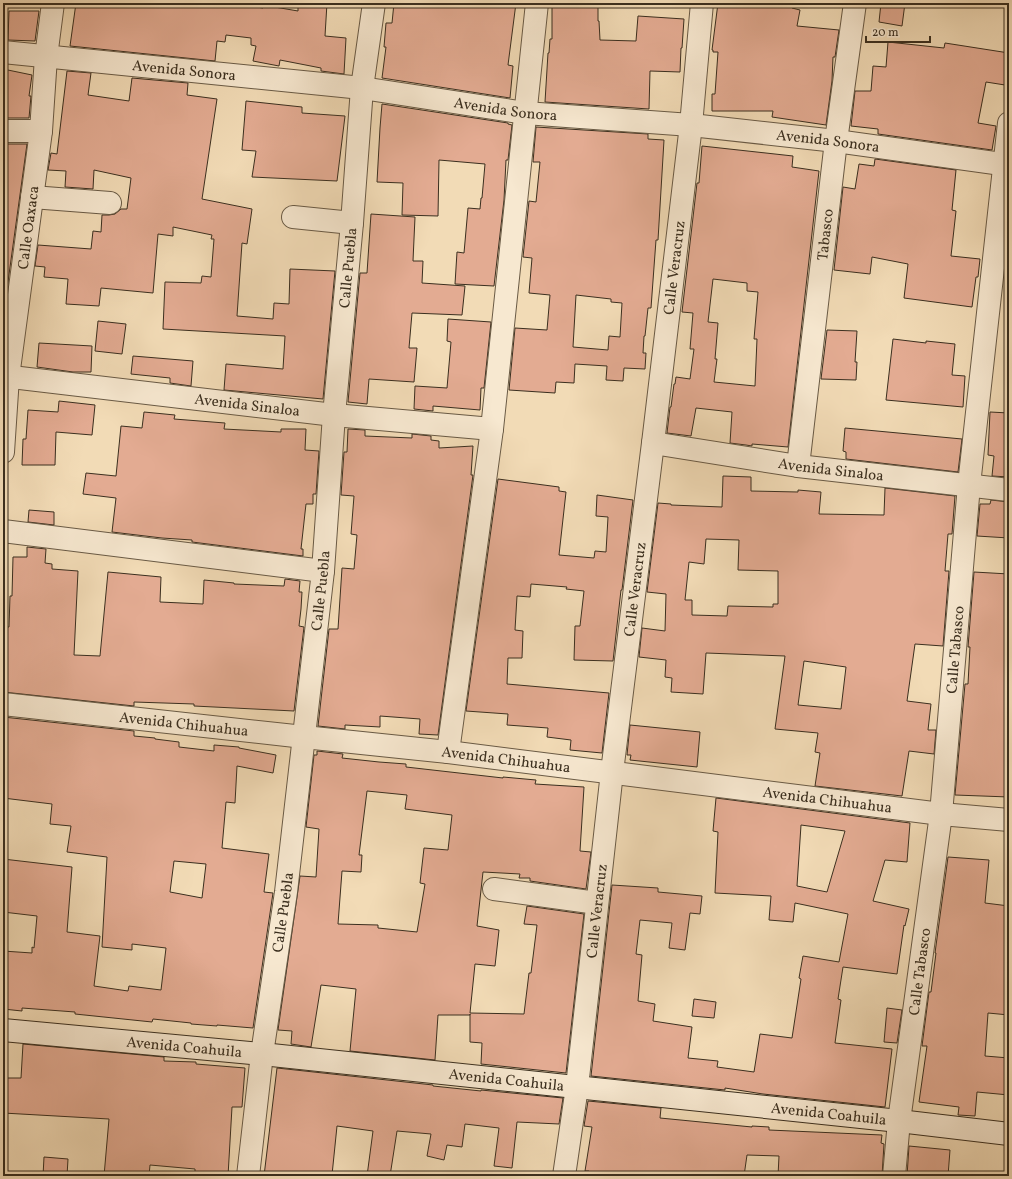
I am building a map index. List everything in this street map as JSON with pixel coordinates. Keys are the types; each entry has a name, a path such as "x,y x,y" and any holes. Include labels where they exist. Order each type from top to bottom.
{"street":[{"name":"Calle Oaxaca","path":"3,452 6,376 41,131 46,57 53,3"},
{"name":"Calle Puebla","path":"248,1176 262,1054 286,892 323,571 334,415 352,223 362,88 374,3"},
{"path":"448,752 492,429 537,3"},
{"name":"Calle Veracruz","path":"564,1176 577,1087 612,772 691,125 702,3"},
{"name":"Tabasco","path":"798,466 836,141 855,3"},
{"name":"Avenida Sonora","path":"3,52 362,88 525,113 691,125 836,141 1006,164"},
{"name":"Calle Tabasco","path":"894,1176 899,1121 941,814 969,485 1006,164 1009,123"},
{"path":"3,131 41,131"},
{"path":"32,197 110,203"},
{"path":"293,217 352,223"},
{"name":"Avenida Sinaloa","path":"6,376 334,415 492,429"},
{"name":"Avenida Sinaloa","path":"653,443 798,466 1009,490"},
{"path":"3,531 323,571"},
{"name":"Avenida Chihuahua","path":"3,704 304,738 448,752 941,814 1009,820"},
{"path":"494,889 597,903"},
{"name":"Avenida Coahuila","path":"3,1030 262,1054 899,1121 1009,1134"}],"building":[{"path":"76,3 228,3 263,8 263,5 298,11 298,3 327,3 325,36 346,38 344,74 321,71 321,68 280,60 279,66 253,61 256,46 251,45 251,38 226,35 225,42 217,41 215,61 70,46"},
{"path":"394,3 516,3 508,65 513,66 510,98 382,78 386,47 384,47 386,23 392,23"},
{"path":"552,3 598,3 600,40 636,41 638,16 684,19 680,72 650,71 649,109 545,102 548,53 550,39 552,39"},
{"path":"718,3 793,3 792,8 800,10 797,26 839,30 835,57 833,57 832,81 826,125 772,117 773,111 712,111 712,94 715,94 718,52 713,52 712,50"},
{"path":"881,3 905,3 902,26 879,22"},
{"path":"9,11 39,11 35,41 8,40"},
{"path":"888,42 944,48 945,43 1009,53 1005,85 986,82 978,123 996,126 992,150 878,134 878,129 851,126 855,91 871,91 873,66 886,67"},
{"path":"3,69 32,75 29,96 31,96 29,118 3,118"},
{"path":"67,71 91,73 88,95 129,101 132,78 188,83 187,95 217,99 202,199 252,209 247,244 242,243 237,316 273,319 274,303 289,304 290,269 335,271 323,399 224,390 226,364 283,369 285,336 163,329 165,282 201,283 202,276 211,277 214,239 211,239 212,235 173,227 173,236 158,234 153,293 101,288 99,306 66,304 68,279 44,277 45,267 35,266 38,245 91,249 93,231 101,232 102,215 115,214 121,209 127,209 131,178 94,170 93,189 65,187 66,171 48,170 51,153 57,154"},
{"path":"246,101 302,107 302,113 345,116 337,181 252,177 256,151 242,150"},
{"path":"382,104 508,123 512,125 508,160 506,160 504,200 494,286 455,284 457,252 464,253 468,208 480,209 485,164 439,160 438,216 402,215 403,183 377,182"},
{"path":"536,127 648,134 648,139 664,140 658,240 656,240 651,308 648,308 644,336 643,353 646,353 645,369 624,368 623,381 606,380 607,366 575,364 574,383 556,382 555,393 509,390 515,328 547,330 550,295 529,293 532,258 523,257 529,201 536,202 540,162 533,162","holes":["576,295 611,299 611,302 622,303 620,337 609,336 608,350 573,347"]},
{"path":"3,144 27,144 7,289 3,289"},
{"path":"702,146 793,156 792,167 819,171 788,447 752,444 752,446 730,443 732,412 696,408 691,436 667,433 676,377 690,379 694,349 690,349 693,313 682,312 697,183 699,183","holes":["713,279 747,283 747,291 758,292 754,339 757,339 755,386 714,382 717,359 715,359 718,323 708,322"]},
{"path":"875,159 956,170 952,210 956,211 951,256 980,259 972,307 904,298 908,264 872,257 870,274 834,270 843,187 855,189 859,164 874,166"},
{"path":"371,214 415,217 413,261 423,261 422,283 465,286 462,315 412,313 409,348 417,348 414,382 369,379 367,404 348,402 360,273 367,273"},
{"path":"448,319 491,322 484,388 481,388 480,410 433,406 433,411 414,409 415,386 447,388 451,342 447,341"},
{"path":"98,321 126,324 122,354 95,351"},
{"path":"827,330 857,331 855,362 857,362 856,380 821,379"},
{"path":"893,339 926,343 926,341 955,344 952,375 965,376 963,407 886,400"},
{"path":"39,343 92,346 91,372 73,372 37,367"},
{"path":"133,356 193,361 191,386 170,383 170,378 131,374"},
{"path":"59,401 95,405 92,435 56,432 55,465 22,465 23,439 26,439 28,410 58,412"},
{"path":"144,412 175,415 174,419 225,423 224,429 281,432 281,429 306,429 305,450 319,451 316,494 313,494 313,504 306,504 301,549 303,549 303,556 192,542 192,540 112,532 116,498 83,494 86,473 116,476 121,426 142,428"},
{"path":"990,412 1009,413 1009,477 992,476 994,456 988,455"},
{"path":"845,428 962,439 958,472 846,459 846,452 843,451"},
{"path":"348,429 365,430 365,436 412,438 412,434 431,436 431,440 439,441 439,448 473,446 471,475 473,475 438,735 419,734 420,719 380,716 380,727 345,725 345,729 318,726 329,629 338,629 342,568 354,569 357,535 351,534 354,496 341,495 344,452 347,452"},
{"path":"723,476 751,477 751,491 798,492 798,490 821,492 819,514 884,515 885,488 955,496 952,534 948,534 945,571 949,571 943,646 915,644 907,701 931,704 928,730 936,730 934,754 909,751 902,796 815,786 820,753 815,752 818,733 775,729 785,656 706,653 703,694 671,692 672,678 665,677 666,660 639,657 642,628 665,631 666,594 647,592 658,503 722,507","holes":["706,539 739,540 738,570 778,571 778,604 773,604 773,607 728,606 727,616 692,615 692,600 685,600 689,562 704,564","804,661 846,667 841,709 798,705"]},
{"path":"498,479 559,487 559,491 566,492 559,555 594,558 595,551 606,552 608,517 596,516 597,495 633,500 613,661 574,660 575,626 580,626 584,591 566,589 567,587 531,584 530,597 517,596 515,630 523,631 522,658 508,658 507,684 609,693 602,753 570,750 571,740 547,737 548,728 507,725 508,714 466,711"},
{"path":"991,500 1009,502 1009,538 977,536 980,504 990,504"},
{"path":"29,510 54,512 54,525 28,522"},
{"path":"27,547 46,549 45,563 52,564 52,569 78,571 74,655 100,656 108,572 161,577 160,602 203,604 204,580 234,584 284,586 285,579 300,581 299,592 302,592 299,626 304,627 294,711 194,706 194,704 134,702 134,706 3,692 3,676 5,676 6,627 9,627 10,596 12,596 13,557 27,557"},
{"path":"974,572 1009,574 1009,797 955,795 965,684 968,684 970,647 968,647"},
{"path":"3,717 134,731 134,736 179,742 179,747 214,751 214,745 239,747 276,755 273,773 237,766 235,803 226,802 222,848 269,854 264,892 273,893 253,1028 191,1024 153,1019 152,1022 75,1014 75,1012 22,1008 22,1011 3,1009 3,951 32,953 32,947 34,948 37,916 3,912 3,859 72,867 67,932 100,936 94,986 128,991 129,986 161,990 166,948 132,944 132,950 102,947 107,857 67,852 71,826 50,824 52,804 3,798","holes":["174,861 206,864 202,898 170,892"]},
{"path":"630,725 700,732 697,767 630,760 631,755 627,755"},
{"path":"317,751 343,754 342,758 406,764 406,767 503,778 536,780 535,784 584,787 580,851 591,852 586,889 530,881 530,878 519,878 520,874 483,872 477,926 499,930 495,966 475,964 470,1013 524,1014 537,925 524,924 527,906 584,914 566,1073 481,1064 482,1043 470,1042 470,1015 438,1015 435,1060 350,1051 356,989 321,985 311,1047 291,1044 292,1031 278,1030 300,876 316,877 319,829 306,827 314,755 317,755","holes":["367,791 407,795 405,809 452,815 448,850 424,848 420,883 425,884 417,932 378,928 378,925 338,924 342,871 361,872 362,855 359,855"]},
{"path":"716,798 910,823 907,862 885,860 873,901 909,909 905,926 904,925 897,974 843,967 838,999 841,1000 835,1043 892,1049 885,1107 763,1094 725,1088 725,1090 591,1076 612,885 658,888 658,892 702,896 700,914 690,913 685,950 669,948 672,923 640,920 636,954 642,955 638,1001 655,1004 653,1021 692,1027 688,1058 718,1061 717,1067 754,1072 760,1034 792,1038 803,956 839,962 848,914 795,903 793,922 769,920 771,896 715,893 718,832 713,831","holes":["801,825 845,831 827,892 797,886"]},
{"path":"948,857 989,860 985,903 1009,906 1009,1015 988,1013 985,1056 1009,1058 1009,1095 977,1092 975,1116 958,1115 959,1107 919,1102 927,1046 922,1046 929,992 931,992"},
{"path":"694,999 716,1002 714,1018 692,1016"},
{"path":"887,1008 902,1010 897,1043 884,1042"},
{"path":"23,1044 164,1057 164,1061 196,1062 196,1064 245,1068 242,1107 232,1107 228,1176 195,1176 195,1169 150,1165 149,1176 104,1176 109,1119 3,1113 3,1078 21,1078"},
{"path":"277,1068 433,1086 563,1098 559,1124 517,1122 512,1168 494,1166 499,1128 465,1124 462,1147 447,1145 444,1160 427,1156 431,1134 397,1131 390,1176 367,1176 373,1131 337,1126 332,1175 264,1176"},
{"path":"588,1101 661,1108 660,1118 752,1127 769,1127 769,1130 882,1135 881,1143 884,1144 882,1176 778,1176 779,1156 747,1155 744,1176 588,1176 589,1171 585,1171 592,1127 584,1126"},
{"path":"909,1146 950,1150 948,1176 907,1176"},
{"path":"44,1157 68,1159 67,1176 43,1176"}]}
